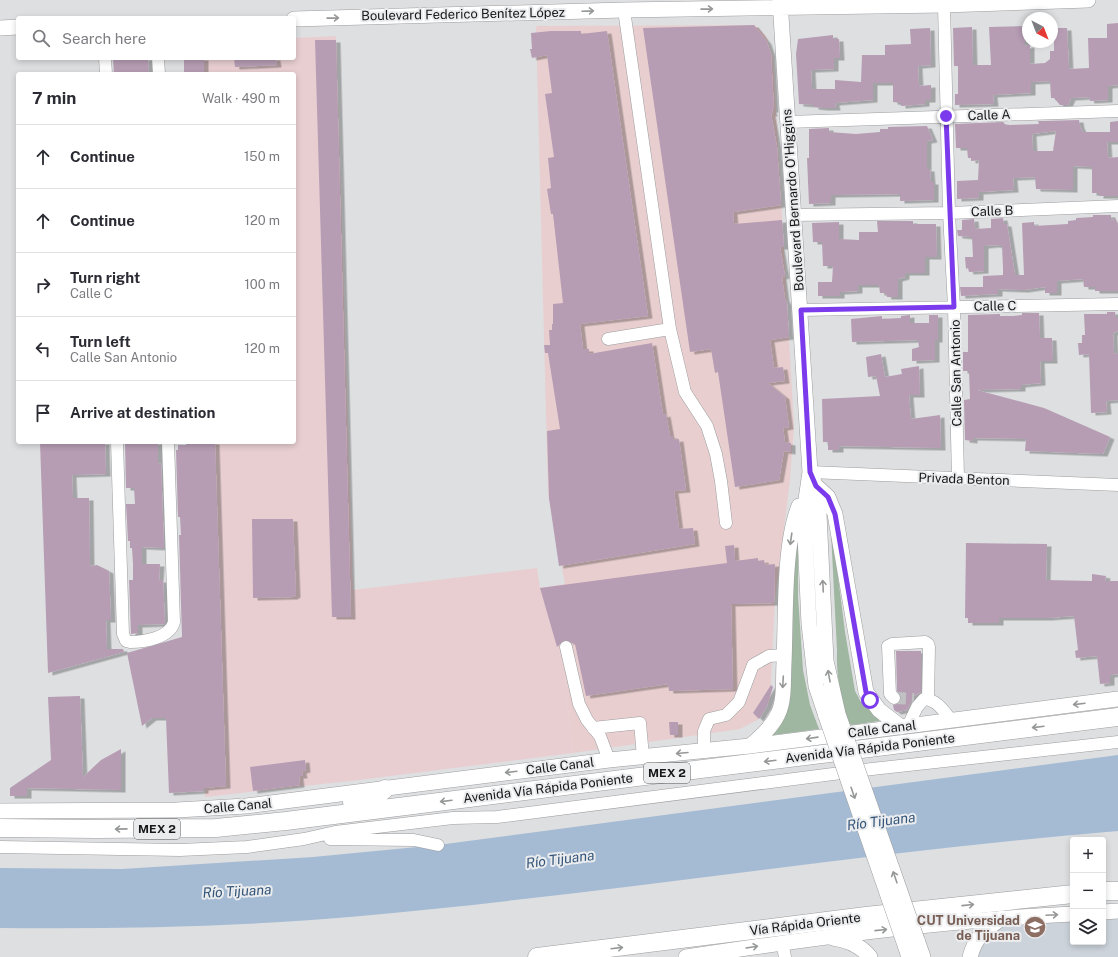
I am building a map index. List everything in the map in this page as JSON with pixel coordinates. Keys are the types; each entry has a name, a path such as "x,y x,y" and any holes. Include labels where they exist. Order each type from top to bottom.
{"highway":[{"name":"Avenida Vía Rápida Poniente","path":"0,828 97,830 216,828 286,821 1118,717"},
{"path":"216,828 232,820 373,799 385,789"},
{"path":"0,818 75,821 97,830"},
{"path":"1106,891 1118,891"},
{"name":"Vía Rápida Oriente","path":"537,957 866,916 1070,894"}],"main road":[{"name":"Boulevard Federico Benítez López","path":"296,18 624,10 781,4 944,5 1088,0"},
{"name":"Boulevard Bernardo O'Higgins","path":"781,4 811,487 804,513 812,663 816,686 832,715 910,947 923,957"},
{"path":"0,28 16,27"},
{"path":"750,746 766,732 778,714 783,690 788,567 792,536 797,510 811,487 828,497 835,514 866,692 879,710 904,726"},
{"name":"Calle Canal","path":"0,810 207,809 246,806 609,760 750,746 1118,699"},
{"path":"1106,912 1118,911"},
{"path":"686,957 783,950 822,937 1003,917 1070,914"},
{"path":"970,957 974,943 983,931 1003,917"},
{"path":"822,937 848,941 866,952 870,957"}],"street":[{"name":"Calle San Antonio","path":"944,5 946,116 954,307 958,478"},
{"path":"624,10 670,329 685,392 707,426 716,454 722,481 726,523"},
{"path":"105,60 106,72"},
{"path":"158,60 159,72"},
{"name":"Calle A","path":"788,122 1118,111"},
{"name":"Calle B","path":"794,215 949,213 1118,206"},
{"name":"Calle C","path":"801,310 1118,304"},
{"path":"608,339 670,329"},
{"path":"117,444 123,634 126,641 136,642 163,635 169,631 174,622 168,444"},
{"name":"Privada Benton","path":"810,472 1118,485"},
{"path":"894,698 890,694 888,646 892,644 925,642 929,647 922,699 904,726"},
{"path":"566,647 579,704 583,713 600,736 609,760"},
{"path":"704,751 704,731 709,720 726,715 738,702 753,665 769,656 784,656"},
{"path":"922,699 938,704 951,720"},
{"path":"593,728 640,724 643,757"},
{"path":"0,847 180,850 247,847 304,839 335,832 454,818 497,817 872,769 1118,742"},
{"path":"304,839 414,840 438,845"}],"shaded area":[{"path":"755,25 766,36 773,58 794,426 790,480 775,599 770,700 759,719 740,729 573,753 563,667 540,588 565,584 548,494 536,26"},
{"path":"336,36 353,590 537,568 540,588 563,667 573,753 359,780 205,797 190,444 296,444 296,72 184,72 184,60 296,60 296,38"},
{"name":"CUT Universidad de Tijuana","path":"1118,911 1118,957 971,957 971,947 1014,919 1070,916 1070,945 1106,945 1106,913"}],"green space":[{"path":"830,513 845,632 855,691 861,702 879,718 879,721 852,725 849,724 841,697 837,669"},
{"path":"798,534 798,596 803,670 810,705 819,729 766,736 771,731"}],"water":[{"name":"Río Tijuana","path":"1118,755 1118,831 929,850 456,907 316,920 226,925 0,928 0,868 122,869 313,857 438,845"}],"building":[{"path":"1118,23 1118,85 1108,86 1108,100 1090,101 1089,97 1071,98 1068,105 1060,105 1054,98 1051,98 1050,81 1031,82 1031,93 993,95 994,104 955,105 955,94 958,94 958,66 954,66 953,28 972,27 973,65 991,65 989,27 1022,26 1022,48 1030,48 1030,64 1045,63 1050,59 1050,51 1054,51 1054,48 1058,48 1058,28 1067,28 1069,69 1089,68 1088,38 1107,38 1107,24"},
{"path":"754,25 767,42 771,54 774,110 772,110 773,114 771,114 777,147 781,205 733,212 734,224 782,220 784,247 780,247 785,276 782,277 785,299 787,303 789,337 770,340 774,368 783,367 785,381 768,383 785,397 789,427 783,428 785,442 791,443 791,452 784,451 779,480 735,487 718,372 715,373 711,349 690,352 643,28"},
{"path":"930,28 931,65 918,66 919,86 931,85 931,100 925,100 925,104 901,106 901,103 893,102 893,83 873,83 873,100 835,103 836,108 823,108 814,107 814,105 799,104 796,54 798,39 833,35 833,39 839,39 840,58 834,58 834,69 811,70 812,89 835,89 835,80 861,82 862,55 885,55 885,45 911,44 910,29"},
{"path":"581,31 581,34 607,31 648,316 580,324 583,349 589,349 589,354 652,343 663,415 666,414 670,436 673,436 673,440 679,439 686,490 674,491 679,529 693,528 695,544 559,566 549,498 547,431 560,429 548,353 545,353 544,345 550,345 549,330 552,330 553,324 553,304 563,303 553,214 551,214 547,189 551,188 548,158 554,157 545,94 552,93 547,55 532,58 530,49 532,49 531,33"},
{"path":"315,40 336,40 351,617 332,617"},
{"path":"113,60 148,60 149,72 114,72"},
{"path":"184,60 204,60 204,72 184,72"},
{"path":"234,60 276,60 277,65 235,67"},
{"path":"1079,120 1083,132 1110,132 1110,122 1118,121 1118,142 1107,142 1108,158 1118,157 1118,196 1099,196 1099,193 1092,193 1092,167 1073,166 1073,190 1036,189 1035,177 1013,178 1014,190 979,192 979,198 957,199 957,181 978,180 979,160 971,161 971,158 968,158 967,148 956,148 955,124 1003,122 1006,125 1039,124 1038,121","holes":["1056,131 1053,151 1033,151 1032,134"]},
{"path":"927,126 933,140 927,141 927,169 930,169 931,182 934,182 934,200 900,201 900,194 831,195 831,203 809,204 807,158 809,158 809,129 829,128 829,132 856,134 880,132 880,129 888,129 888,127"},
{"path":"1093,215 1111,215 1111,220 1116,219 1118,225 1118,291 1095,291 1095,287 1084,287 1083,279 1057,281 1057,293 1045,293 1045,287 1024,290 998,289 998,294 961,296 960,287 983,287 983,276 1003,275 1002,246 984,246 984,271 969,272 968,268 966,269 965,257 973,257 972,237 958,236 957,230 962,230 962,220 974,219 975,229 991,228 991,219 1003,218 1004,224 1007,224 1015,275 1024,275 1022,223 1034,222 1034,226 1068,224 1068,221 1076,220 1076,218 1093,217"},
{"path":"877,221 913,221 913,224 936,224 937,257 925,257 925,273 905,273 905,277 898,279 898,297 887,297 886,293 880,293 879,285 858,285 858,291 840,292 840,296 818,296 818,282 832,282 833,266 823,266 822,242 813,242 812,223 839,222 839,239 859,240 859,232 878,232"},
{"path":"1107,312 1115,312 1116,318 1118,318 1118,331 1113,333 1114,354 1118,353 1118,400 1106,401 1107,412 1091,413 1089,354 1079,355 1078,343 1082,343 1082,335 1085,335 1084,314 1107,314"},
{"path":"1022,313 1039,313 1040,338 1052,338 1053,361 1040,361 1041,383 1021,385 1021,389 977,390 1044,408 1110,437 1103,454 1025,451 1026,439 973,438 973,441 965,440 964,400 970,399 969,371 963,371 963,352 968,352 968,315 1000,314 1000,316 1013,316 1022,315"},
{"path":"910,315 910,323 929,323 929,315 938,315 938,340 935,340 935,360 912,361 912,349 919,347 918,340 852,342 851,319 882,316 882,319 901,318 901,316"},
{"path":"881,354 885,377 902,374 901,369 919,366 920,395 909,395 911,419 940,415 941,448 839,446 839,450 828,450 828,442 823,442 822,399 880,396 876,376 868,377 866,357"},
{"path":"40,444 105,444 106,474 72,475 73,498 89,498 90,566 97,565 109,571 111,620 106,620 107,649 123,649 124,652 48,673"},
{"path":"125,444 158,444 158,463 161,464 164,548 142,547 142,564 160,564 159,580 163,580 165,624 138,625 138,633 131,634 129,580 133,580 133,564 132,548 130,548 130,541 128,541 126,504 135,504 134,488 126,488"},
{"path":"215,444 226,786 204,788 204,791 169,793 166,718 152,718 142,726 127,653 182,637 179,535 181,535 180,517 178,517 176,450 178,450 178,445"},
{"path":"252,519 293,519 296,595 293,597 253,598"},
{"path":"966,543 1047,544 1046,580 1092,581 1092,574 1106,576 1105,581 1118,581 1118,674 1110,675 1110,683 1100,684 1097,656 1076,658 1075,651 1078,650 1074,616 1047,618 999,618 999,623 968,623 968,618 965,618"},
{"path":"734,545 735,561 758,558 758,561 764,560 765,565 775,564 774,603 731,604 733,689 669,691 668,684 586,696 575,644 565,640 557,647 540,588 727,563 725,546"},
{"path":"896,651 921,651 921,692 914,696 907,710 897,712 894,710 893,705 900,703 901,696 897,691"},
{"path":"771,685 773,687 767,706 759,719 753,713"},
{"path":"80,696 83,777 101,760 121,749 121,790 27,788 27,796 10,796 10,788 51,760 48,697"},
{"path":"669,722 678,722 678,735 670,735"},
{"path":"305,760 306,770 302,771 303,776 299,776 300,785 253,791 250,767"}],"tunnel":[{"path":"894,698 914,699"}],"place":[{"name":"CUT Universidad de Tijuana","path":"1035,927"}],"route":[{"path":"870,700 866,692 835,514 828,497 816,486 810,472 801,310 838,308 954,307 946,116"}]}
